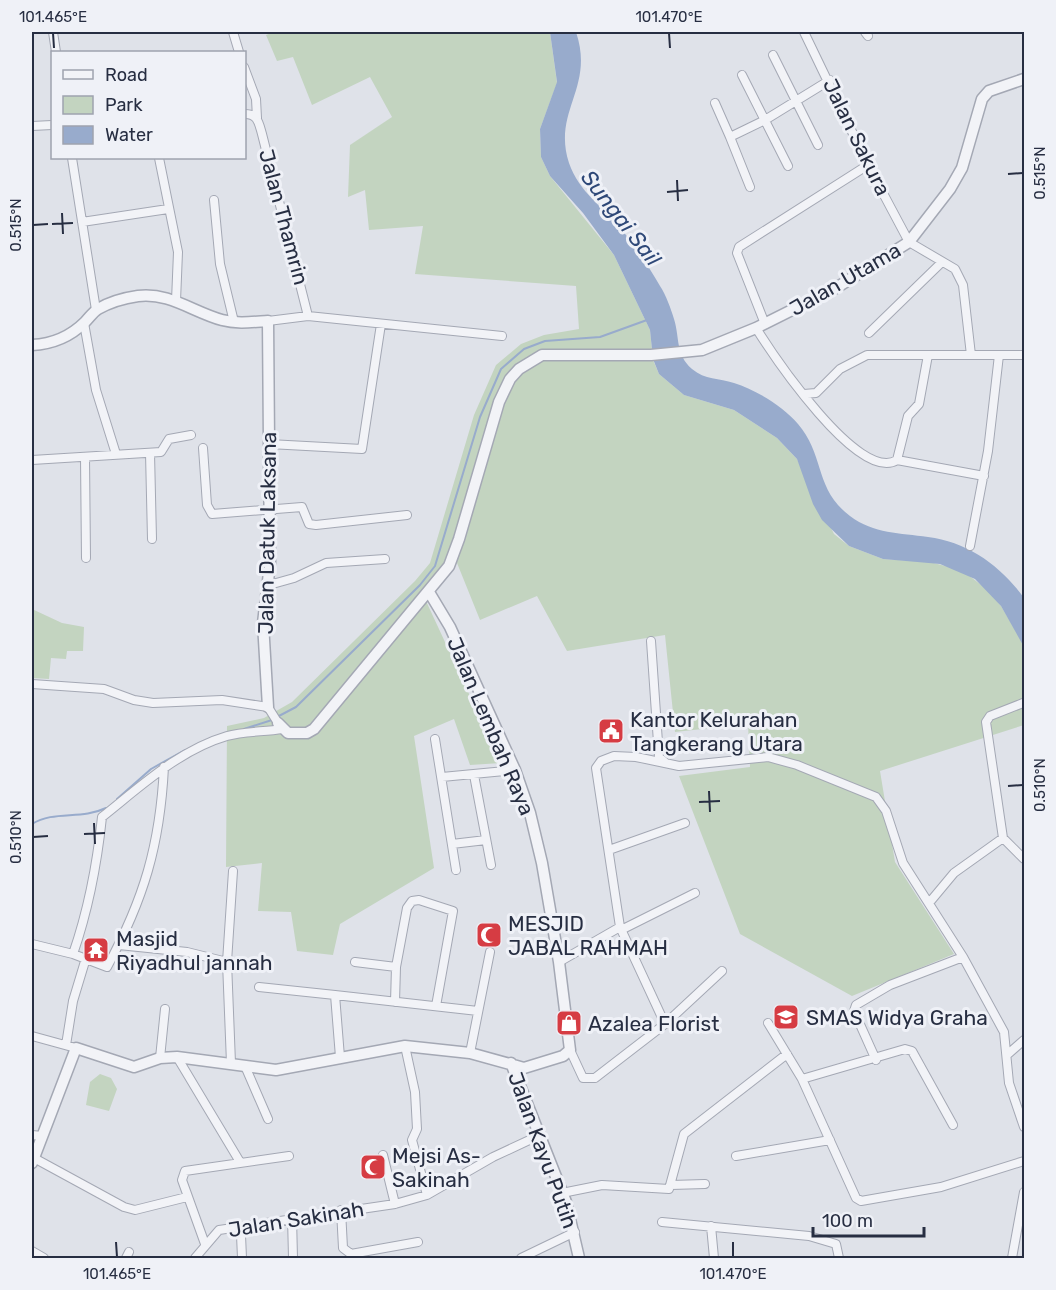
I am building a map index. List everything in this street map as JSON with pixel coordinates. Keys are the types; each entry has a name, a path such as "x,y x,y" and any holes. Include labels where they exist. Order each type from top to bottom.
{"street":[{"path":"53,32 56,51"},
{"path":"233,32 239,51"},
{"name":"Jalan Sakura","path":"804,32 830,80 868,165 909,243"},
{"path":"773,55 818,145"},
{"name":"Jalan Thamrin","path":"246,74 255,99 257,118 308,316"},
{"path":"742,75 788,166"},
{"name":"Jalan Utama","path":"429,592 449,566 499,402 510,379 519,369 542,355 651,355 685,353 710,348 836,288 909,243 950,189 962,168 982,99 989,92 1024,79"},
{"path":"730,137 765,120 830,80"},
{"path":"715,103 750,187"},
{"path":"246,114 257,118"},
{"path":"32,126 51,125"},
{"path":"72,159 96,310"},
{"path":"159,159 178,252 176,301"},
{"path":"868,165 739,247 737,253 760,326 779,365 837,432 866,457 889,463 897,459 984,476"},
{"path":"214,200 220,264 234,322"},
{"path":"82,222 168,209"},
{"path":"909,243 955,269 963,285 971,356"},
{"path":"868,333 941,263"},
{"path":"32,342 49,344 60,340 96,310 121,300 150,295 176,301 234,322 308,316 502,336"},
{"name":"Jalan Datuk Laksana","path":"268,321 268,444 271,509 269,585 263,623 268,708"},
{"path":"84,322 96,390 116,454"},
{"path":"268,444 362,449 381,324"},
{"path":"804,394 816,393 840,369 867,355 1024,355"},
{"path":"897,459 908,416 919,404 928,355"},
{"path":"970,546 984,476 999,355"},
{"path":"32,460 161,452 169,439 191,435"},
{"path":"203,448 208,512 212,514 302,507 311,525 407,515"},
{"path":"150,453 152,539"},
{"path":"85,457 86,558"},
{"path":"269,585 294,578 326,563 386,559"},
{"path":"32,684 104,689 134,700 153,703 222,700 268,708 280,726 288,733 298,734 314,729 429,592"},
{"name":"Jalan Lembah Raya","path":"429,592 450,627 514,770 530,813 542,863 559,962 570,1050"},
{"path":"651,642 658,757 666,763"},
{"path":"1023,703 990,716 986,722 1003,838 1024,860"},
{"path":"73,954 86,918 95,880 102,817 164,767 204,745 228,736 280,726"},
{"path":"435,739 456,870"},
{"path":"665,1024 620,928 597,768 601,761 614,756 688,765 768,757 868,792 882,803 903,863 963,957 1004,1032 1010,1083 1024,1127"},
{"path":"32,944 73,954 107,967 141,898 162,816 164,767"},
{"path":"442,777 514,770"},
{"path":"474,775 491,865"},
{"path":"609,850 685,823"},
{"path":"929,903 954,873 1003,838"},
{"path":"452,844 486,840"},
{"path":"231,1063 226,962 233,871"},
{"path":"559,962 620,928 695,892"},
{"path":"394,1002 396,967 407,908 412,901 428,902 453,911 436,1006"},
{"path":"119,945 187,952 226,962"},
{"path":"470,1053 490,952"},
{"path":"876,1059 854,1011 856,1005 890,985 963,957"},
{"path":"86,958 73,1000 71,1047 37,1136 33,1161 124,1207 135,1210 187,1197"},
{"path":"355,962 396,967"},
{"path":"511,1063 524,1068 563,1056 570,1050 583,1078 595,1078 665,1024 722,971"},
{"path":"259,987 478,1011"},
{"path":"335,995 340,1057"},
{"path":"160,1058 165,1009"},
{"path":"768,1023 802,1078 856,1198 861,1201 940,1187 1024,1161"},
{"name":"Jalan Kayu Putih","path":"32,1036 134,1067 160,1058 177,1057 276,1070 405,1046 470,1053 511,1063 562,1193 575,1232 579,1258"},
{"path":"1008,1054 1024,1040"},
{"path":"405,1046 415,1092 417,1129 412,1140 427,1195"},
{"path":"802,1078 905,1049 912,1051 953,1125"},
{"path":"671,1185 684,1134 787,1054"},
{"path":"177,1057 240,1162"},
{"path":"245,1066 268,1119"},
{"name":"Jalan Sakinah","path":"195,1258 219,1230 292,1217 395,1204 427,1195 493,1157 538,1136"},
{"path":"736,1156 830,1140"},
{"path":"383,1155 395,1204"},
{"path":"205,1244 182,1180 185,1171 289,1156"},
{"path":"562,1193 592,1186 661,1190 671,1185 705,1184"},
{"path":"1012,1258 1024,1192"},
{"path":"342,1210 344,1248 351,1254 418,1242"},
{"path":"292,1217 293,1258"},
{"path":"662,1222 826,1240 836,1244 839,1258"},
{"path":"711,1226 714,1258"},
{"path":"520,1258 575,1232"},
{"path":"241,1235 242,1258"},
{"path":"32,1251 44,1258"}],"green space":[{"path":"274,32 550,32 557,83 540,129 541,157 550,176 614,255 650,330 653,360 659,374 684,395 734,410 777,438 797,459 834,534 849,546 883,559 930,562 967,574 989,591 1001,606 1024,645 1024,725 880,771 895,862 954,954 852,996 740,934 679,776 750,767 748,724 675,732 665,635 567,651 537,596 480,620 457,563 426,601 501,763 470,765 454,719 414,736 434,868 340,924 333,955 297,951 291,912 258,911 262,863 226,867 227,726 264,718 292,702 415,581 430,563 474,415 496,365 521,344 544,335 579,329 576,286 415,274 423,226 369,230 365,190 348,197 350,145 392,117 370,77 312,105 293,57 277,61 266,35"},
{"path":"32,609 62,623 84,627 83,651 67,651 66,659 51,658 49,679 32,678"},
{"path":"100,1074 111,1078 117,1089 109,1111 86,1105 90,1082"}],"water":[{"name":"Sungai Sail","path":"550,32 576,32 580,52 581,69 569,113 565,145 573,173 592,199 627,237 662,290 674,319 683,358 692,369 702,375 734,383 760,394 792,417 807,436 830,495 850,516 878,530 928,537 957,544 994,566 1024,598 1024,647 1001,606 975,579 940,564 883,559 849,546 822,520 813,504 797,459 777,438 734,410 684,395 659,374 653,359 650,330 614,255 583,213 550,176 541,157 540,129 557,82"}],"waterway":[{"path":"277,717 296,707 420,585 435,566 480,417 501,369 524,349 545,341 600,337 647,320"},
{"path":"244,729 272,720"},
{"path":"117,799 151,769 185,750"},
{"path":"32,824 49,817 87,814 106,808"}],"place":[{"name":"Kantor Kelurahan Tangkerang Utara","path":"611,731"},
{"name":"MESJID JABAL RAHMAH","path":"489,935"},
{"name":"Masjid Riyadhul jannah","path":"96,950"},
{"name":"SMAS Widya Graha","path":"786,1017"},
{"name":"Azalea Florist","path":"569,1023"},
{"name":"Mejsi As- Sakinah","path":"373,1167"}]}
